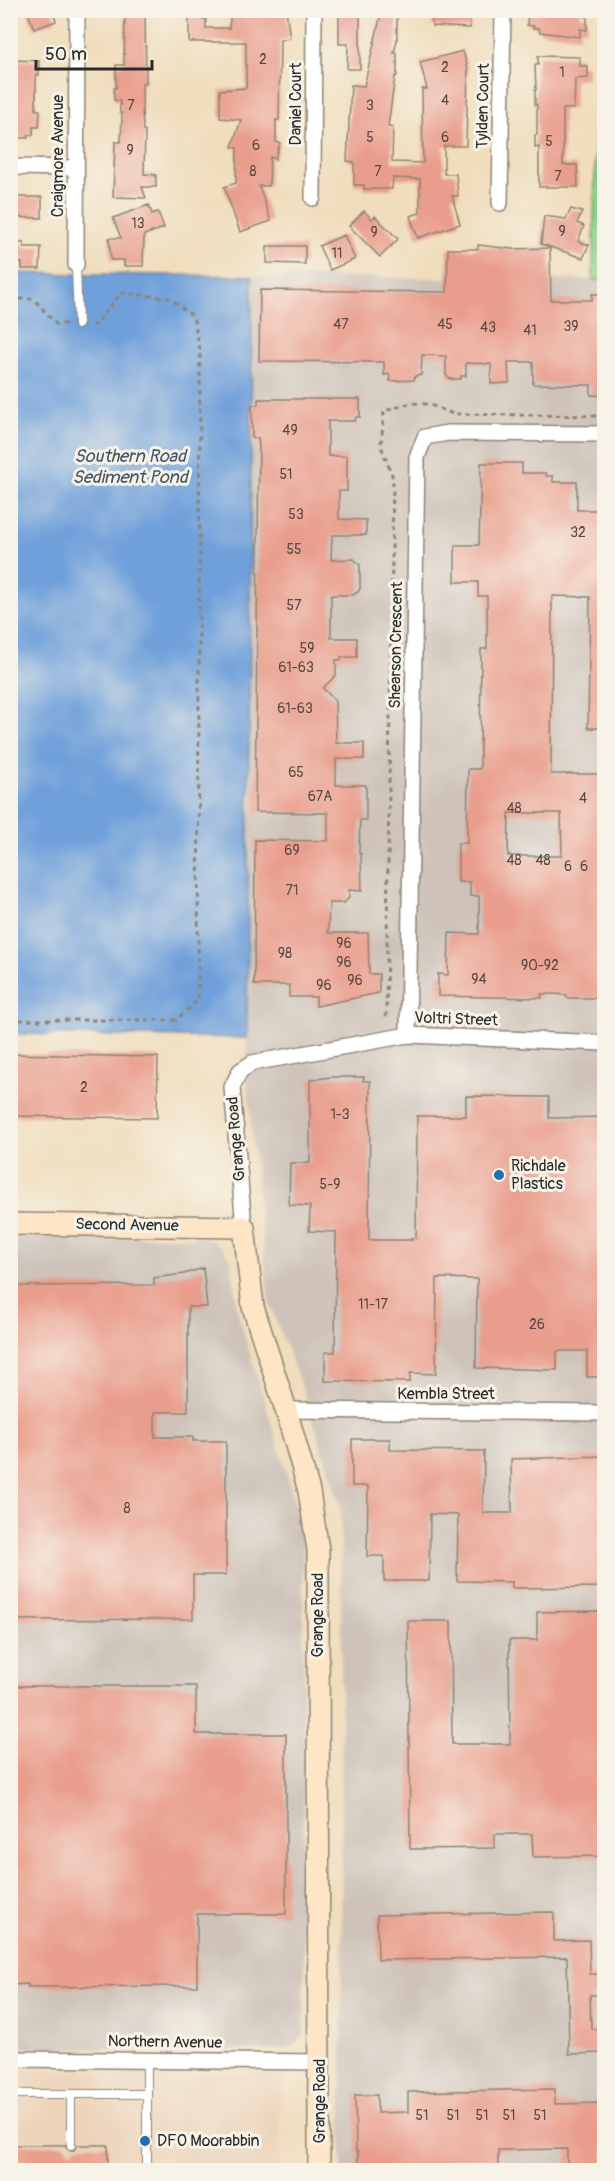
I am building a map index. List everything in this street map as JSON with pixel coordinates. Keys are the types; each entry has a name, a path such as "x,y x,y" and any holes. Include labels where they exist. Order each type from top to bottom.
{"main road":[{"name":"Second Avenue","path":"10,1224 244,1227"},
{"name":"Grange Road","path":"244,1227 253,1307 309,1491 318,1550 320,2170"}],"street":[{"name":"Craigmore Avenue","path":"76,266 77,10"},
{"name":"Daniel Court","path":"313,198 314,10"},
{"name":"Tylden Court","path":"500,203 503,10"},
{"path":"10,167 76,168"},
{"name":"Shearson Crescent","path":"408,1035 417,457 425,437 448,433 604,434"},
{"name":"Voltri Street","path":"240,1071 252,1063 408,1035 604,1043"},
{"name":"Grange Road","path":"240,1071 232,1087 244,1227"},
{"name":"Kembla Street","path":"286,1410 604,1413"},
{"name":"Northern Avenue","path":"10,2059 320,2062"}],"lane":[{"path":"76,266 78,324"},
{"path":"147,2060 147,2170"},
{"path":"10,2094 147,2094"},
{"path":"71,2094 71,2145"}],"path":[{"path":"604,10 604,22"},
{"path":"10,298 34,299 56,324 95,325 121,293 169,298 193,316 200,350 198,1000 176,1020 10,1020"},
{"path":"386,1017 393,478 381,446 384,411 412,402 428,404 453,414 604,416"}],"shaded area":[{"path":"252,276 604,280 604,2170 342,2170 341,1507 303,1390 269,1302 247,1082"},
{"path":"11,1236 199,1237 211,1240 221,1247 231,1259 238,1314 294,1498 303,1537 304,2035 288,2050 11,2048"},
{"name":"DFO Moorabbin","path":"11,2070 284,2073 280,2112 280,2170 11,2170"}],"green space":[{"path":"597,59 604,59 604,280 593,280"}],"water":[{"name":"Southern Road Sediment Pond","path":"11,273 252,276 247,1038 11,1034"}],"building":[{"path":"27,10 52,10 56,21 34,29"},
{"path":"231,10 286,10 290,38 280,40 279,120 276,120 276,142 280,143 275,159 270,157 269,186 259,186 271,221 240,232 224,187 236,183 237,148 232,147 241,120 220,118 220,90 246,88 246,42 189,42 189,17 203,17 206,19 206,28 229,28"},
{"path":"339,10 360,10 360,69 347,69 348,44 339,44"},
{"path":"382,10 397,10 397,40 394,53 397,53 397,76 395,76 388,127 393,127 392,162 423,163 422,89 427,89 420,62 463,51 468,69 466,146 444,146 444,174 456,174 458,196 452,196 460,224 418,238 410,216 420,213 420,179 393,178 392,189 364,189 364,185 354,185 354,162 347,161 351,85 364,86"},
{"path":"432,10 470,10 470,28 432,26"},
{"path":"535,10 580,10 580,16 587,16 587,30 580,29 580,37 540,32 539,28 527,25 528,13 535,13"},
{"path":"125,16 145,16 146,83 142,83 143,131 145,131 144,174 156,175 156,187 142,187 146,198 113,197 115,142 121,142 122,113 120,113 120,101 114,100 114,88 116,88 116,65 124,65"},
{"path":"538,56 580,57 580,66 588,66 588,78 575,79 574,109 563,109 563,165 577,165 578,187 539,187 539,147 535,148 537,105 535,105 535,65 538,65"},
{"path":"15,60 39,61 39,75 36,75 36,110 40,110 39,127 33,127 33,135 28,135 28,138 10,138 10,109 14,109"},
{"path":"10,197 42,197 42,218 10,217"},
{"path":"149,205 152,214 158,212 164,228 144,235 143,266 124,266 124,260 111,260 109,238 121,238 113,218"},
{"path":"571,209 582,212 577,223 584,226 578,241 589,245 583,258 541,244 544,216 566,219"},
{"path":"364,211 372,219 375,216 398,239 380,257 349,226"},
{"path":"344,235 355,259 330,270 319,246"},
{"path":"10,242 24,243 24,247 41,247 40,269 22,269 22,263 10,263"},
{"path":"478,245 513,249 550,248 551,300 592,300 592,294 604,294 604,396 591,395 591,385 533,384 533,362 508,362 509,383 491,384 491,364 466,363 466,376 461,376 461,379 450,379 446,375 446,356 422,355 421,375 415,376 414,380 390,381 389,374 384,375 384,362 259,361 260,290 447,292 448,249 478,249"},
{"path":"267,246 305,246 305,264 267,263"},
{"path":"258,399 360,399 360,417 356,417 355,421 328,421 328,456 347,456 347,491 339,491 339,519 366,520 366,535 332,535 331,560 354,559 360,565 360,589 353,595 331,595 331,638 357,638 357,657 341,657 341,660 336,660 336,675 323,688 335,701 336,743 364,743 364,759 336,759 336,785 366,785 366,820 360,820 359,854 361,854 362,891 349,890 349,898 344,903 329,903 328,933 368,933 369,974 379,974 379,993 316,1006 316,997 289,997 289,985 254,985 255,840 328,841 328,813 255,812 259,446 258,438 252,438 252,405 258,405"},
{"path":"481,463 522,463 522,473 546,473 546,476 553,476 553,482 577,482 577,510 604,510 604,728 588,728 590,597 552,596 551,774 604,774 604,995 600,995 600,998 567,998 567,995 554,994 541,994 542,998 438,996 438,974 448,975 449,933 479,934 479,896 470,896 470,882 458,882 458,843 467,843 468,769 480,769 481,649 487,649 487,596 478,596 478,582 455,582 455,545 479,545","holes":["509,813 561,813 562,856 508,856"]},
{"path":"10,1054 158,1057 157,1118 10,1116"},
{"path":"331,1077 364,1077 363,1081 370,1081 369,1240 412,1240 411,1238 416,1238 417,1116 466,1116 466,1096 549,1097 549,1118 604,1117 604,1377 587,1377 587,1351 557,1351 557,1370 476,1368 477,1279 437,1278 436,1374 410,1373 410,1382 325,1381 325,1352 335,1352 336,1232 309,1231 310,1206 289,1205 290,1163 310,1163 310,1080"},
{"path":"203,1268 207,1307 188,1307 188,1412 155,1412 155,1437 193,1437 193,1441 226,1441 226,1575 193,1575 193,1619 10,1620 10,1286 154,1285 154,1278 184,1274"},
{"path":"352,1439 390,1439 390,1450 484,1451 483,1513 512,1513 511,1459 604,1456 604,1587 512,1588 512,1582 457,1581 458,1515 430,1514 429,1581 384,1581 384,1556 367,1556 368,1486 352,1486"},
{"path":"604,1611 604,1856 533,1857 532,1834 495,1834 495,1848 410,1849 408,1621 451,1621 452,1744 510,1744 509,1640 537,1640 537,1612"},
{"path":"10,1686 196,1686 196,1734 286,1734 286,1914 197,1914 197,1986 28,1987 28,1984 10,1985"},
{"path":"554,1912 554,1941 589,1940 590,1974 603,1974 604,1995 590,1995 591,2029 604,2029 604,2053 569,2054 567,1957 378,1960 377,1915"},
{"path":"555,2089 555,2104 604,2103 604,2170 567,2170 567,2149 498,2150 498,2170 358,2170 355,2095 377,2095 377,2113 408,2112 408,2092"},
{"path":"10,2145 65,2145 70,2151 74,2150 77,2145 108,2145 108,2170 10,2170"}],"place":[{"name":"Richdale Plastics","path":"499,1175"},
{"name":"DFO Moorabbin","path":"145,2141"}]}
